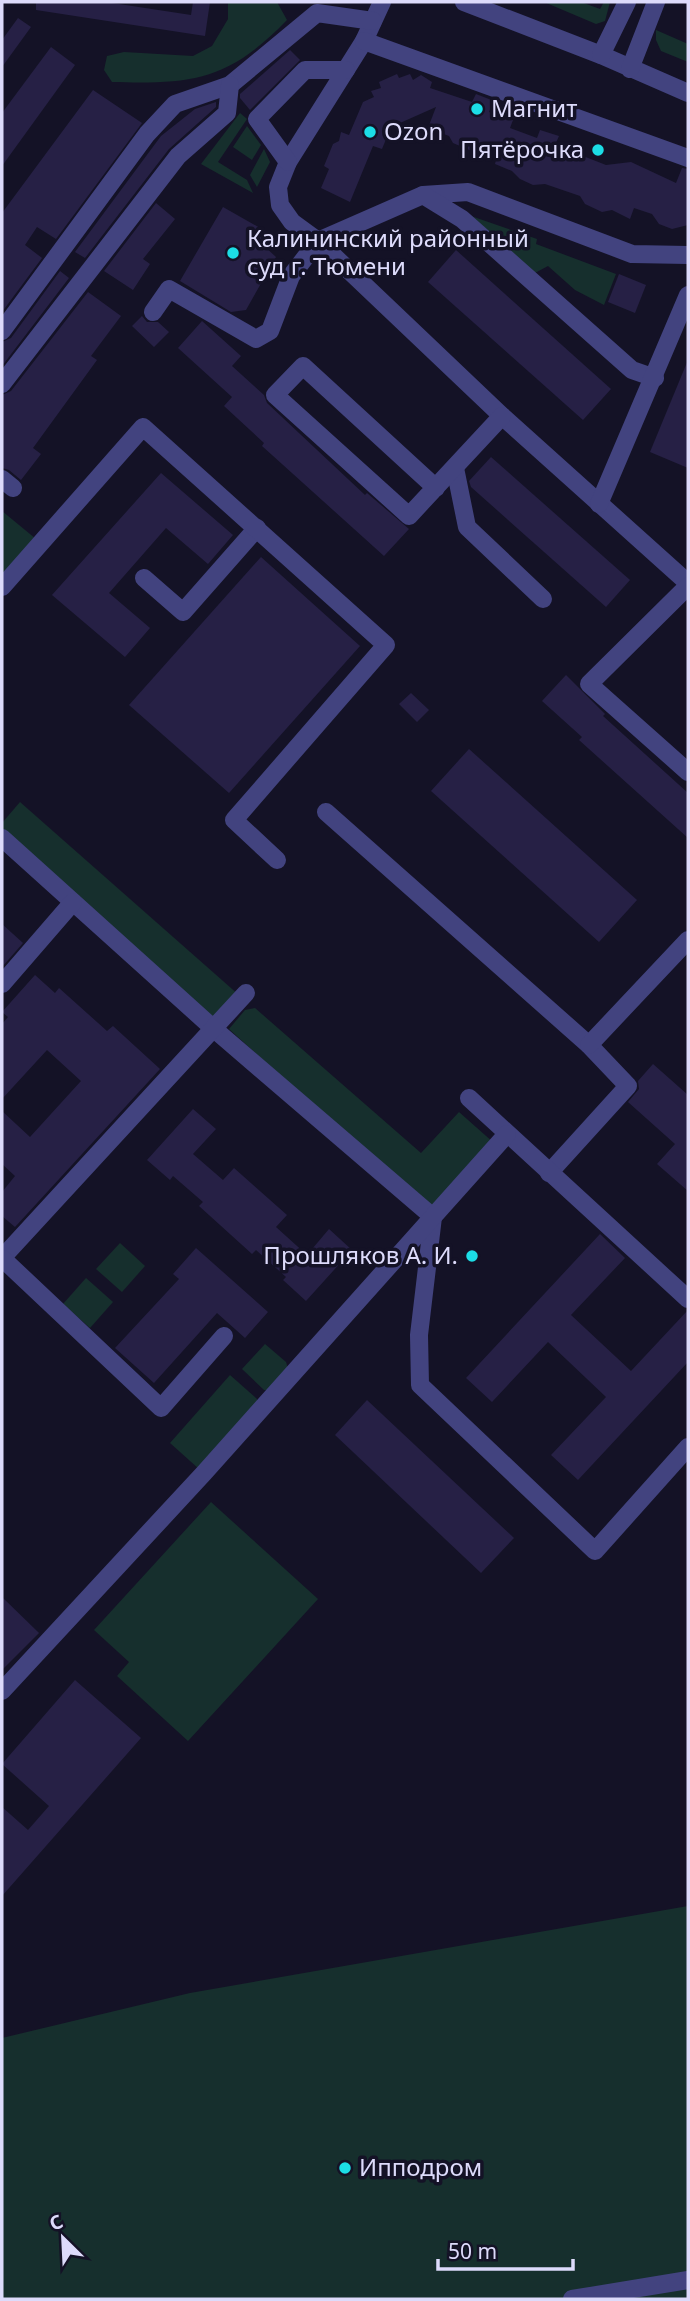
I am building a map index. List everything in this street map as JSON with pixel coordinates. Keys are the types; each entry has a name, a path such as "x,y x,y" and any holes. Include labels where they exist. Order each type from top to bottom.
{"street":[{"path":"382,2 364,41 288,162 278,187 280,205 292,222 318,241 502,416 688,584 589,684 688,772"},
{"path":"464,2 601,55 688,93"},
{"path":"630,69 656,2"},
{"path":"601,55 626,4"},
{"path":"2,331 147,134 176,104 230,85 317,13 373,21"},
{"path":"364,41 688,158"},
{"path":"288,162 257,119 305,70 346,70"},
{"path":"2,384 178,156 227,113 230,85"},
{"path":"153,312 169,289 256,339 270,331 291,276 318,241 423,195 468,192 632,254 688,255"},
{"path":"423,195 462,219 632,370 655,377"},
{"path":"599,504 688,295"},
{"path":"436,488 303,366 275,395 409,516 436,488 455,468 502,416"},
{"path":"2,587 143,427 386,645 234,820 277,860"},
{"path":"455,468 467,527 543,599"},
{"path":"144,578 183,612 257,528"},
{"path":"326,811 589,1045 628,1086 549,1173"},
{"path":"2,838 214,1029 433,1217"},
{"path":"2,985 73,902"},
{"path":"589,1045 688,940"},
{"path":"225,1336 161,1408 2,1259 246,993"},
{"path":"469,1098 688,1299"},
{"path":"2,1691 204,1473 507,1134"},
{"path":"433,1217 419,1335 420,1385 595,1551 688,1447"},
{"path":"572,2299 685,2280 685,2299"}],"green space":[{"path":"228,2 277,2 287,20 246,56 207,75 165,82 112,82 104,70 107,56 124,52 193,56 212,46 228,19"},
{"path":"544,2 581,2 600,9 604,2 610,2 605,21 596,24"},
{"path":"656,30 688,44 688,62 661,51 656,40"},
{"path":"240,113 247,119 218,162 247,180 253,193 201,164"},
{"path":"247,126 261,145 252,160 233,147"},
{"path":"264,149 270,162 257,187 250,175"},
{"path":"471,216 537,239 536,244 616,274 604,305 575,290 548,266 533,274"},
{"path":"2,511 36,539 2,578"},
{"path":"20,802 240,996 214,1018 2,829 2,823"},
{"path":"255,1008 421,1153 459,1112 494,1143 437,1207 426,1208 229,1029 245,1010"},
{"path":"120,1243 145,1266 122,1292 96,1269"},
{"path":"86,1278 113,1302 90,1328 63,1304"},
{"path":"265,1344 286,1362 289,1372 272,1391 264,1390 242,1369"},
{"path":"230,1375 257,1399 258,1407 199,1469 170,1443"},
{"path":"211,1502 318,1599 188,1741 117,1676 129,1662 94,1630"},
{"name":"Ипподром","path":"688,1906 688,2299 2,2299 2,2038 190,1993"}],"building":[{"path":"36,2 106,2 191,15 193,2 210,2 205,36 36,10"},
{"path":"18,18 31,27 2,67 2,40"},
{"path":"51,47 75,65 2,166 2,113"},
{"path":"290,50 300,60 250,110 240,98 240,94"},
{"path":"397,74 399,78 410,74 413,80 421,75 432,82 430,88 472,102 476,94 494,101 489,112 513,120 510,128 537,138 540,130 559,136 555,145 606,165 631,162 676,183 682,168 688,169 688,225 672,229 659,224 652,214 634,208 630,219 612,210 602,212 585,204 580,196 545,184 533,185 520,179 512,171 495,164 497,156 481,150 474,152 453,143 449,136 428,128 436,107 391,127 382,149 373,146 350,202 321,188 329,169 324,166 333,144 339,141 341,132 349,135 363,102 374,97 371,91 381,88 379,82"},
{"path":"93,90 142,123 56,239 37,227 25,245 42,258 2,312 2,213"},
{"path":"216,102 216,107 169,149 85,258 75,252 161,136 195,109"},
{"path":"156,203 175,219 143,259 150,264 133,290 104,271"},
{"path":"223,207 269,233 263,245 276,257 246,310 231,312 180,281"},
{"path":"456,250 611,389 583,420 428,282"},
{"path":"60,271 69,278 2,366 2,342 11,338"},
{"path":"619,274 646,285 635,313 608,302"},
{"path":"88,292 121,316 91,356 97,360 33,448 41,454 21,480 2,468 2,395 11,391"},
{"path":"142,316 147,322 158,322 169,332 154,347 132,326"},
{"path":"202,321 241,356 232,366 264,395 267,403 365,495 367,493 409,529 384,556 262,446 264,443 224,406 232,397 178,348"},
{"path":"688,360 688,468 650,452"},
{"path":"491,457 630,580 606,607 471,487 469,481"},
{"path":"161,473 233,535 208,564 166,528 109,593 150,628 125,657 52,595"},
{"path":"261,557 360,646 229,793 129,705"},
{"path":"566,675 605,714 603,716 688,793 688,838 579,740 582,737 542,701"},
{"path":"411,693 429,710 417,722 399,704"},
{"path":"469,749 637,900 599,942 431,791"},
{"path":"2,924 23,943 2,967"},
{"path":"35,975 55,993 59,988 107,1031 113,1026 160,1069 15,1227 2,1216 2,1192 15,1176 2,1164 2,1111 30,1137 81,1081 47,1050 2,1099 2,1024 8,1017 2,1012"},
{"path":"653,1064 688,1095 688,1191 657,1164 675,1144 628,1102 639,1089 638,1081"},
{"path":"193,1109 216,1129 193,1154 223,1180 234,1168 287,1215 276,1227 307,1255 329,1229 352,1250 306,1301 283,1280 286,1277 256,1250 252,1254 199,1206 203,1202 173,1176 170,1180 147,1160"},
{"path":"600,1234 625,1258 571,1315 631,1371 688,1310 688,1362 578,1480 551,1455 606,1397 548,1342 492,1402 466,1378"},
{"path":"196,1248 268,1312 245,1338 217,1313 154,1383 115,1348 179,1279 173,1274"},
{"path":"367,1400 514,1538 481,1573 335,1435"},
{"path":"2,1597 39,1633 2,1670"},
{"path":"75,1680 141,1738 2,1896 2,1807 28,1830 49,1806 2,1764"}],"place":[{"name":"Магнит","path":"477,109"},
{"name":"Ozon","path":"370,132"},
{"name":"Пятёрочка","path":"598,150"},
{"name":"Калининский районный суд г. Тюмени","path":"233,253"},
{"name":"Прошляков А. И.","path":"472,1256"},
{"name":"Ипподром","path":"345,2168"}]}
